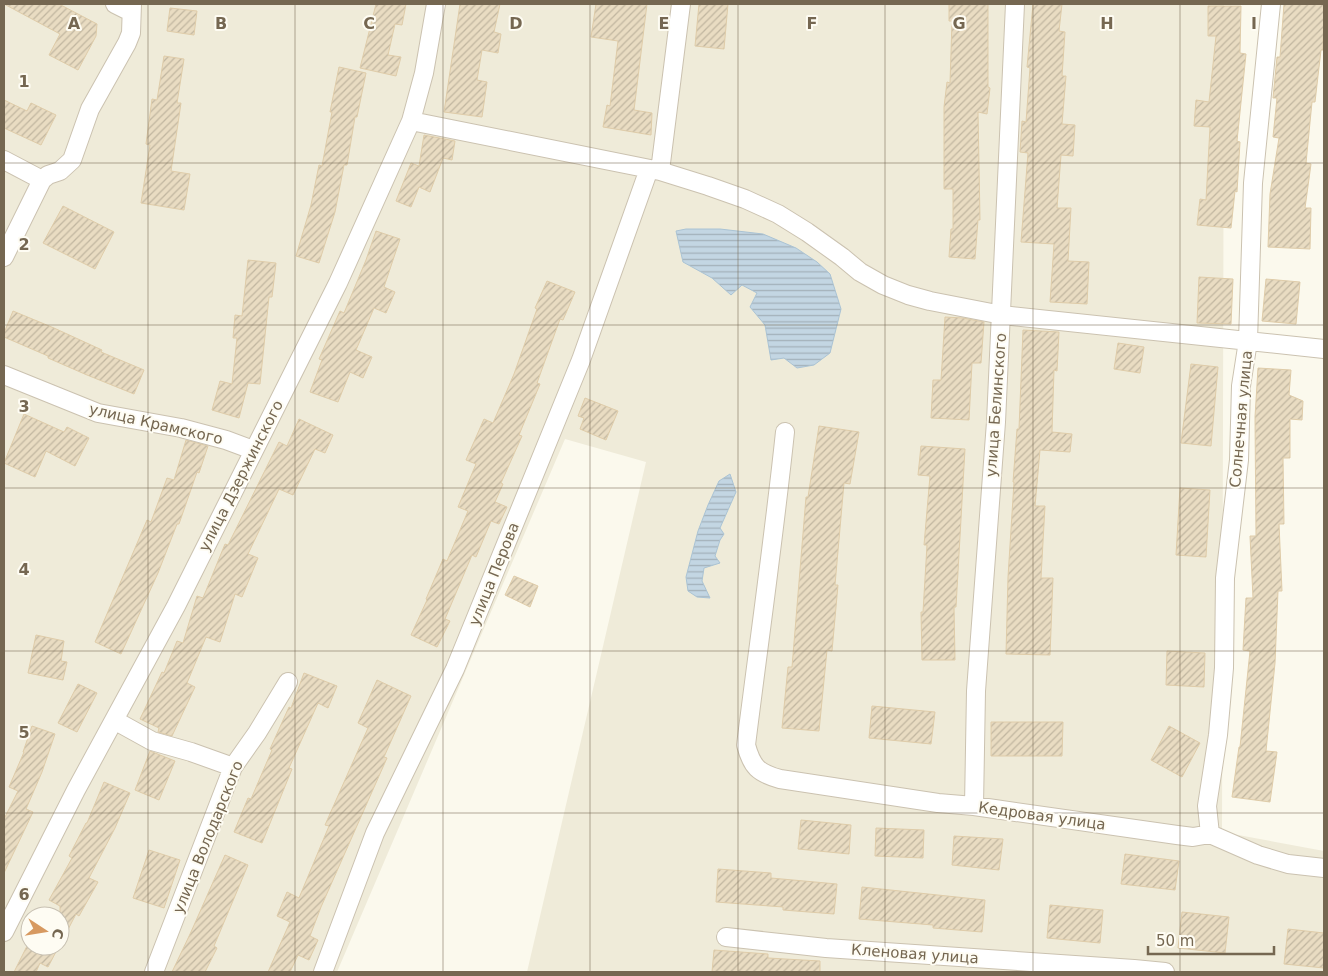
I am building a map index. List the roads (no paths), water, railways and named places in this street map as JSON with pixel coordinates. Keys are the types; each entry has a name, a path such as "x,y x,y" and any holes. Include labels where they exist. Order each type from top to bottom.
{"street":[{"path":"4,257 42,180 60,170 72,160 90,109 127,43 131,33 131,8 115,4"},
{"name":"улица Дзержинского","path":"4,932 72,799 176,606 338,283 412,122 424,73 436,4"},
{"path":"655,170 682,4"},
{"name":"улица Белинского","path":"974,806 976,691 1002,315 1016,4"},
{"name":"Солнечная улица","path":"1210,834 1207,806 1218,735 1224,668 1225,578 1239,460 1241,386 1248,341 1253,183 1271,4"},
{"path":"412,122 655,170 746,199 778,214 807,232 860,272 883,285 930,302 1002,315 1130,327 1324,349"},
{"path":"4,160 42,180"},
{"name":"улица Перова","path":"323,972 375,833 459,660 655,170"},
{"name":"улица Крамского","path":"4,375 98,413 181,428 226,440 253,450"},
{"name":"Кедровая улица","path":"785,432 775,530 746,745 749,758 757,769 766,775 780,779 938,803 974,806 1193,837 1210,834 1258,855 1288,864 1324,868"},
{"name":"улица Володарского","path":"154,972 233,767 288,682"},
{"path":"114,720 152,741 192,752 233,767"},
{"name":"Кленовая улица","path":"726,937 826,948 1165,972"}],"water":[{"path":"686,229 720,229 763,234 796,248 817,262 830,274 841,309 830,353 814,365 797,368 784,358 771,360 765,325 750,307 757,293 742,285 731,295 712,278 683,262 676,231"},
{"path":"730,474 736,492 720,528 724,534 715,556 720,563 704,568 702,581 710,598 697,597 688,591 686,577 698,531 719,481"}]}
